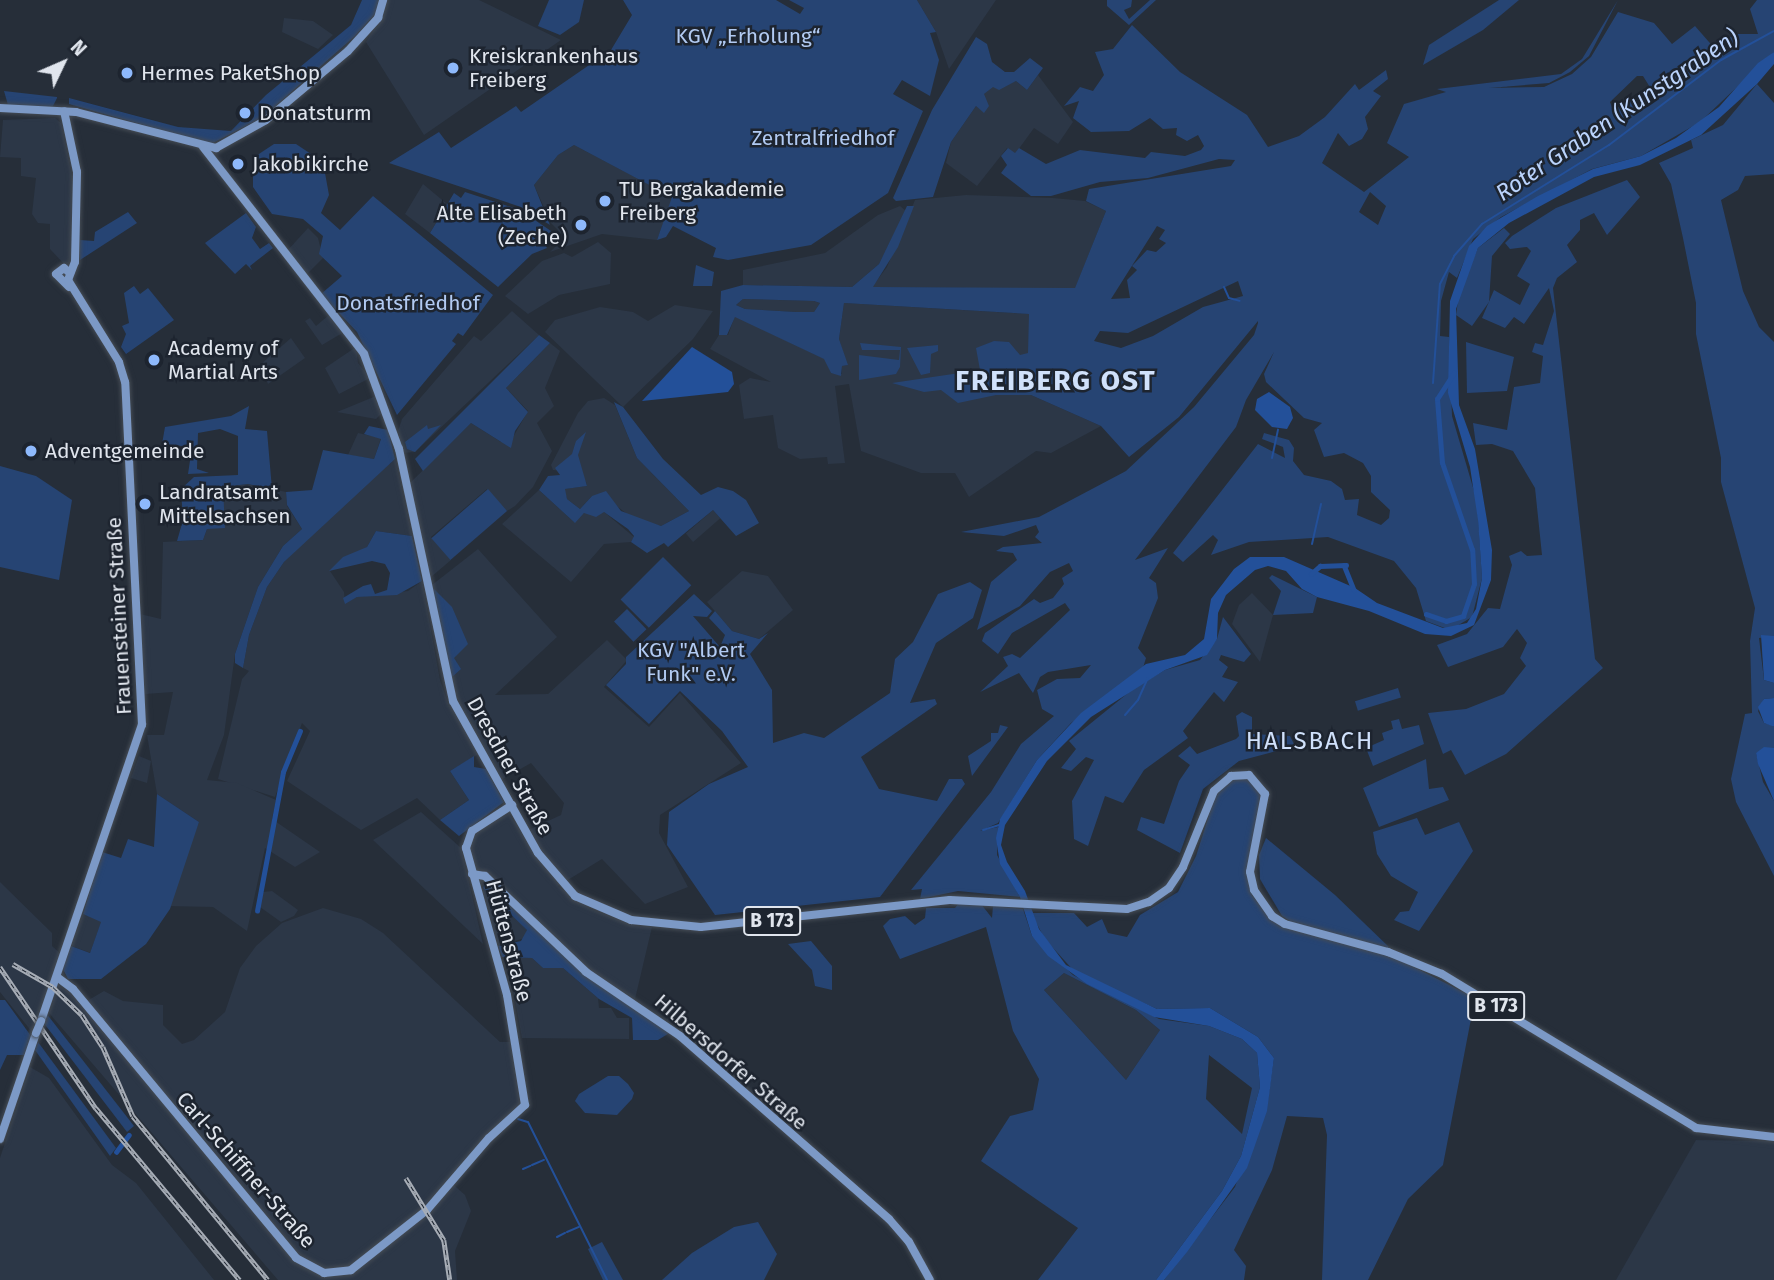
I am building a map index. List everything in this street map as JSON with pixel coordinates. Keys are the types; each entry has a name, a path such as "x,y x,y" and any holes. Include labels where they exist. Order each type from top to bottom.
{"main road":[{"path":"0,108 64,111 203,147 225,145 281,109 359,41 378,19 383,0"},
{"name":"Frauensteiner Straße","path":"0,1139 142,725 125,382 119,362 73,292 67,276 75,258 77,172 64,111"},
{"path":"216,163 225,145"},
{"name":"Dresdner Straße","path":"203,147 364,354 399,449 446,682 512,805 562,885 596,907 631,920 721,927 950,900 1127,909"},
{"name":"B 173","path":"1127,909 1149,902 1172,885 1214,791 1231,776 1249,775 1265,794 1250,872 1254,890 1272,916 1442,974 1696,1128 1774,1137"},
{"name":"Hüttenstraße","path":"512,805 472,831 466,848 507,995 523,1109"},
{"name":"Hilbersdorfer Straße","path":"473,877 485,876 586,972 680,1036 889,1219 909,1242 930,1280"},
{"name":"Carl-Schiffner-Straße","path":"57,977 73,989 296,1258 324,1273 358,1268 416,1221 489,1138 523,1109"}],"shaded area":[{"name":"Kreiskrankenhaus Freiberg","path":"386,0 479,0 561,40 424,135 366,42 384,14"},
{"path":"917,0 996,0 949,69 936,32"},
{"path":"284,18 313,21 333,35 318,49 282,32"},
{"path":"1774,52 1774,64 1757,84 1701,135 1640,165 1594,177 1509,223 1478,248 1456,309 1459,405 1475,449 1492,550 1491,580 1474,625 1451,636 1425,634 1369,611 1317,597 1302,589 1286,571 1268,566 1255,570 1226,595 1218,613 1217,639 1207,655 1165,670 1091,717 1047,761 1005,825 1001,845 1007,862 1025,891 1039,929 1066,965 1157,1009 1210,1008 1258,1037 1274,1058 1267,1111 1247,1168 1187,1252 1164,1280 1156,1280 1222,1191 1241,1156 1260,1087 1257,1053 1242,1039 1209,1026 1154,1017 1087,984 1048,956 1032,936 1020,897 1000,864 996,838 1000,819 1037,760 1081,713 1146,664 1185,655 1204,639 1211,599 1234,569 1250,557 1284,557 1355,588 1377,603 1443,628 1467,623 1476,609 1482,578 1478,520 1470,467 1448,393 1450,301 1469,246 1487,226 1538,196 1593,169 1641,156 1676,138 1719,107 1758,63"},
{"path":"1038,75 1073,122 1058,144 1034,128 1015,154 1007,148 977,186 946,163 951,142 976,106 984,112 984,94 993,86 999,89 1016,81 1027,90"},
{"path":"55,118 61,123 72,177 71,261 65,265 50,249 50,224 38,223 32,214 36,178 21,176 21,158 0,157 3,120"},
{"name":"TU Bergakademie Freiberg","path":"574,145 673,197 657,240 602,234 550,252 565,237 551,223 534,185 558,155"},
{"path":"423,184 447,204 430,233 405,214"},
{"path":"966,195 1085,201 1106,211 1075,289 872,287 887,267 915,200"},
{"path":"900,206 906,211 879,264 852,287 743,285 743,270 825,253 878,215"},
{"path":"308,228 318,238 323,258 306,275 287,251"},
{"path":"598,242 611,253 610,284 559,295 528,314 505,296 542,261 564,253 572,257"},
{"path":"743,299 820,303 814,312 796,312 745,309 736,305"},
{"path":"844,303 1029,314 1031,395 1101,426 1051,453 1036,451 969,497 955,473 921,473 861,451 849,384 835,386 845,463 828,464 827,457 800,459 778,448 773,415 744,419 739,385 750,378 771,382 710,349 719,335 728,335 735,316 825,359 831,373 842,374 842,366 847,365 839,339"},
{"path":"675,305 713,311 693,339 623,407 545,332 555,320 600,307 633,312 648,321"},
{"path":"512,311 539,335 415,452 403,453 398,431 402,419 474,336 481,341"},
{"path":"329,315 344,332 322,345 305,321 310,318 316,326"},
{"path":"291,338 305,358 268,384 260,365"},
{"path":"550,343 560,351 545,388 554,406 537,423 552,451 533,487 515,506 507,511 487,489 431,537 451,560 431,577 409,484 471,423 501,442 512,439 528,411 506,388"},
{"path":"356,347 358,363 370,378 339,394 325,368"},
{"path":"692,347 732,372 734,384 728,392 642,401"},
{"path":"1269,392 1290,407 1293,418 1287,429 1272,427 1255,410 1257,399"},
{"path":"376,396 381,414 376,419 337,412"},
{"path":"604,398 615,405 637,458 689,511 661,526 632,518 613,503 592,496 580,509 567,499 564,489 587,486 586,482 580,473 553,470 551,465 578,413 588,401"},
{"path":"358,433 381,438 374,459 348,455"},
{"path":"395,459 412,536 376,531 367,547 330,571 344,592 345,603 357,597 408,591 422,581 440,680 449,706 456,698 432,585 478,549 557,637 495,695 548,694 607,640 627,660 604,687 649,727 680,693 741,763 660,815 659,833 688,887 645,904 602,859 558,886 590,909 636,926 652,927 635,999 591,972 474,869 468,852 472,838 484,826 509,814 522,833 561,815 564,803 531,763 501,780 482,752 450,771 469,800 440,820 417,798 361,830 287,781 310,731 302,723 275,797 218,779 242,679 249,671 243,668 249,635 267,587 284,562 319,526"},
{"path":"248,484 286,492 287,506 302,529 283,546 258,587 235,654 224,735 207,780 237,783 276,800 272,819 320,852 295,867 265,848 247,931 213,907 167,906 199,822 157,794 147,735 164,735 173,692 145,694 140,614 161,619 163,542 203,540 223,487"},
{"path":"539,490 574,522 584,513 603,511 634,537 631,542 604,544 571,582 502,524"},
{"path":"713,510 720,518 693,542 686,534"},
{"path":"742,571 768,576 793,610 759,639 732,631 707,602"},
{"path":"1252,593 1273,615 1260,662 1232,624 1239,605"},
{"path":"1761,635 1774,636 1774,683 1764,680"},
{"path":"1774,698 1772,726 1764,723 1758,707 1764,699"},
{"path":"1764,747 1774,748 1774,801 1758,764 1756,753"},
{"path":"139,756 151,761 147,783 131,778"},
{"path":"421,812 461,848 483,944 373,840"},
{"path":"0,882 52,933 52,946 61,954 32,1032 0,992"},
{"path":"480,889 488,889 527,930 525,938 498,946"},
{"path":"272,891 298,910 294,916 281,922 260,907 263,892"},
{"path":"323,908 361,919 383,933 500,1042 511,1042 520,1106 447,1179 465,1195 471,1211 455,1251 457,1280 278,1280 49,1013 59,986 87,1001 104,991 123,1001 163,1005 163,1025 182,1044 194,1040 225,1012 240,968 256,946 282,923"},
{"path":"83,914 102,921 90,953 71,946"},
{"path":"507,956 532,958 543,968 563,968 598,998 599,1008 611,1008 617,1018 629,1018 629,1039 522,1038"},
{"path":"1064,973 1136,1010 1160,1030 1126,1080 1044,990"},
{"path":"30,1067 49,1078 112,1165 136,1183 214,1280 0,1280 0,1158"},
{"path":"1696,1140 1774,1141 1774,1280 1616,1280"}],"green space":[{"path":"362,0 380,0 375,14 355,36 263,117 211,144 69,104 69,98 178,127 231,131 266,95 351,25"},
{"path":"549,0 584,0 579,22 560,35 538,26"},
{"path":"623,0 776,0 800,14 804,8 789,0 917,0 936,32 930,33 939,60 930,96 902,80 893,94 923,111 888,193 811,245 728,260 713,257 716,248 673,226 666,237 657,240 672,197 574,145 558,155 534,185 550,225 521,207 389,163 439,132 451,148 516,106 521,112 611,50 632,15"},
{"path":"1107,0 1132,0 1131,7 1124,10 1129,19 1150,0 1156,0 1129,25 1107,6"},
{"path":"1499,0 1519,0 1483,30 1423,65 1429,45"},
{"path":"1618,0 1589,56 1570,72 1549,83 1489,88 1544,87 1572,74 1591,57 1618,12 1654,23 1672,44 1695,26 1716,50 1734,34 1758,34 1750,9 1757,0 1774,0 1774,52 1700,122 1641,156 1592,169 1501,217 1473,239 1457,278 1449,272 1441,301 1440,336 1449,337 1452,416 1477,501 1482,578 1472,617 1450,630 1426,621 1416,588 1394,561 1328,537 1249,542 1211,555 1218,540 1213,535 1183,562 1173,553 1258,444 1285,458 1283,447 1262,439 1264,433 1289,440 1294,448 1293,461 1304,475 1331,481 1342,489 1345,500 1359,499 1357,515 1381,525 1389,518 1390,510 1371,492 1371,476 1363,463 1344,453 1324,457 1314,430 1322,423 1304,418 1266,382 1264,374 1274,352 1246,400 1236,427 1135,560 1168,548 1149,578 1156,583 1158,598 1138,648 1146,658 1142,671 1071,723 1037,760 998,823 980,831 998,827 997,855 1020,897 958,891 920,899 922,889 911,890 991,792 1021,744 1054,716 1042,709 1037,690 1057,679 1080,678 1091,665 1048,672 1040,677 1033,693 1019,673 980,692 1008,666 1003,657 1012,654 1020,658 1070,610 1065,603 1012,633 998,654 982,641 985,633 1034,599 1040,603 1053,598 1064,584 1062,578 1073,571 1069,563 1050,572 1020,606 977,630 991,582 1017,560 1013,553 996,551 1003,547 1042,543 1035,537 1039,532 1036,525 1004,536 961,532 1039,517 1126,471 1194,407 1254,335 1258,321 1179,417 1129,457 1101,426 1031,395 996,395 958,403 941,390 924,392 892,383 980,370 976,348 994,341 1009,342 1020,355 1028,353 1029,314 844,303 839,339 848,365 842,366 841,376 831,373 824,359 735,317 727,335 719,335 721,291 743,285 852,287 879,264 907,206 914,206 898,247 873,287 1075,288 1106,211 1086,201 1089,189 1231,166 1235,160 1219,159 1148,178 1100,182 1051,196 1031,196 1001,173 1007,165 1001,156 1008,148 1015,153 1019,148 1046,164 1080,150 1145,158 1151,152 1185,156 1201,150 1204,146 1198,135 1187,141 1176,135 1177,128 1163,129 1150,118 1129,131 1091,132 1073,118 1079,101 1064,106 1080,87 1093,91 1104,75 1095,52 1113,49 1132,25 1180,72 1247,115 1268,147 1299,136 1325,117 1355,84 1359,90 1386,70 1388,79 1373,91 1381,96 1365,117 1368,129 1362,139 1349,146 1338,133 1322,163 1364,192 1409,157 1387,143 1404,104 1446,92 1437,89 1561,74 1582,59","holes":["1637,76 1643,76 1656,97 1647,101 1639,95 1613,110 1610,102","1370,192 1386,206 1378,225 1359,212","1157,226 1165,230 1159,239 1166,243 1156,252 1147,250 1132,266 1137,270 1127,280 1130,298 1111,299","1238,281 1243,296 1203,307 1153,336 1121,348 1094,341 1100,331 1128,333","743,299 820,303 814,312 745,309 736,305"]},
{"path":"976,37 987,44 992,62 1005,72 1014,72 1030,58 1043,68 1027,90 1016,81 999,90 993,87 984,94 989,106 984,113 976,106 951,142 933,197 896,201 893,198 932,110"},
{"path":"1757,84 1774,103 1774,174 1745,176 1738,190 1721,200 1743,291 1759,327 1774,342 1774,636 1759,638 1764,680 1774,683 1774,698 1764,699 1758,711 1764,723 1774,726 1774,748 1756,753 1763,782 1774,801 1774,876 1736,802 1731,779 1745,714 1752,713 1750,641 1755,608 1721,482 1721,458 1696,334 1696,303 1683,238 1671,184 1659,163 1693,148 1691,140 1723,125"},
{"path":"4,91 57,98 53,106 28,108 8,105"},
{"name":"Donatsfriedhof","path":"274,144 296,144 323,162 329,195 321,213 340,230 373,196 493,295 463,336 458,333 452,341 456,344 397,415 357,332 321,294 342,276 319,254 323,236 303,219 272,214 253,187 253,158"},
{"path":"1627,180 1640,197 1607,235 1594,213 1580,220 1580,230 1567,245 1577,262 1557,278 1553,288 1595,659 1603,668 1506,754 1465,775 1451,750 1443,754 1428,713 1466,709 1504,694 1526,666 1520,658 1527,643 1517,629 1503,647 1448,667 1437,645 1467,634 1488,608 1500,609 1512,565 1509,556 1521,551 1527,556 1542,555 1535,488 1513,451 1492,444 1476,445 1473,423 1507,430 1514,387 1540,383 1543,356 1532,352 1535,343 1543,345 1554,311 1549,288 1524,324 1514,317 1505,328 1482,318 1494,290 1520,305 1530,284 1517,276 1531,251 1527,247 1510,249 1505,243 1512,236 1556,208"},
{"path":"465,192 520,210 551,231 543,242 547,248 532,254 498,287 430,233 454,193 461,198"},
{"path":"128,212 137,223 80,260 80,240 94,241 95,232"},
{"path":"246,213 256,227 252,238 260,249 269,243 273,248 250,266 252,270 246,264 235,274 205,243"},
{"path":"1504,228 1510,234 1492,256 1489,302 1472,326 1456,315 1459,294 1478,248"},
{"path":"696,265 714,272 712,286 693,286"},
{"path":"134,286 140,294 148,288 174,320 126,354 121,347 126,334 122,326 129,323 124,293"},
{"path":"539,335 550,343 506,388 528,412 515,431 511,448 471,423 423,471 415,459"},
{"path":"1466,342 1514,357 1507,391 1467,393"},
{"path":"860,343 901,347 900,367 896,374 859,380 859,355 899,360 900,350 862,350"},
{"path":"938,345 938,351 931,354 930,373 921,375 907,348"},
{"path":"614,402 623,407 663,459 701,495 718,487 733,491 746,500 759,523 736,536 713,510 668,547 664,543 647,553 631,542 634,536 628,529 604,512 596,517 584,513 575,523 539,490 548,476 560,475 555,468 572,454 576,441 586,432 578,455 587,486 565,489 567,499 580,509 592,496 606,491 621,511 661,526 689,511 637,458"},
{"path":"249,406 245,429 267,431 272,489 248,484 223,487 225,528 207,529 203,540 177,541 183,520 181,489 194,477 238,475 238,436 220,429 198,433 197,469 209,473 188,474 192,447 162,444 165,427 231,416"},
{"path":"427,425 428,429 441,425 415,452 407,449 405,442"},
{"path":"369,426 388,430 395,459 284,562 267,587 249,635 243,668 235,663 235,654 258,587 283,546 302,529 287,505 286,492 312,490 323,450 374,459 381,439 364,434"},
{"path":"0,466 36,476 72,500 59,580 0,567"},
{"path":"488,489 507,511 450,560 431,538"},
{"path":"376,531 412,536 422,581 397,595 357,597 345,604 343,598 363,586 371,584 375,594 387,590 390,573 385,564 372,561 329,571 343,557 367,547"},
{"path":"663,557 691,585 649,628 621,599"},
{"path":"1272,575 1317,597 1313,613 1273,615 1281,591 1269,578"},
{"name":"KGV \"Albert Funk\" e.V.","path":"970,582 982,590 973,618 936,643 910,703 935,699 937,704 861,757 879,789 937,801 949,779 962,779 965,784 880,897 715,915 667,845 669,812 709,784 748,767 722,731 680,691 649,724 606,685 626,664 626,657 694,594 712,611 707,617 693,616 720,647 725,635 709,618 715,611 732,631 759,639 768,633 750,654 772,690 773,743 804,733 824,738 890,693 895,659 913,642 938,594"},
{"path":"433,588 452,607 468,644 454,658 461,669 451,678"},
{"path":"627,609 646,629 634,642 614,622"},
{"path":"1223,617 1251,654 1244,662 1221,655 1219,660 1228,667 1222,677 1238,682 1224,702 1214,692 1183,731 1188,738 1144,770 1123,803 1105,796 1088,846 1074,839 1072,801 1094,760 1086,757 1071,771 1061,768 1076,749 1069,741 1133,689 1165,670 1200,660 1217,639"},
{"path":"1398,688 1401,698 1358,711 1355,701"},
{"path":"1242,712 1252,717 1252,734 1290,736 1295,746 1239,761 1203,789 1180,853 1137,830 1141,817 1164,824 1179,781 1190,765 1178,756 1190,746 1197,754 1236,739 1239,736 1236,716"},
{"path":"1399,719 1402,729 1419,725 1424,744 1373,766 1366,748 1384,740 1382,733 1393,729 1391,721"},
{"path":"1000,725 1008,727 972,776 968,756 991,741 991,733 998,733"},
{"path":"474,756 474,767 486,769 504,802 459,836 440,820 469,800 450,771"},
{"path":"1426,759 1429,789 1443,787 1449,800 1379,827 1363,788"},
{"path":"1233,779 1249,779 1261,791 1247,872 1252,895 1268,916 1394,957 1475,998 1443,1165 1408,1199 1368,1280 1322,1280 1327,1135 1323,1118 1287,1116 1272,1170 1234,1250 1246,1266 1244,1280 1164,1280 1235,1187 1268,1099 1274,1058 1258,1037 1210,1008 1157,1009 1074,971 1045,939 1031,913 1074,913 1087,927 1102,919 1108,933 1127,937 1140,915 1178,892 1196,856 1215,796"},
{"path":"157,794 199,822 170,909 146,944 101,979 68,979 63,969 71,946 90,953 101,922 83,914 102,852 121,858 128,839 154,847"},
{"path":"1417,818 1425,835 1459,822 1473,851 1419,931 1394,920 1400,912 1409,911 1418,892 1391,876 1377,854 1373,832"},
{"path":"1266,838 1335,895 1391,949 1293,923 1282,916 1260,879 1259,855"},
{"path":"485,883 567,958 671,1032 658,1040 633,1040 632,1018 599,999 563,968 543,968 532,958 502,957 498,946 521,941 527,930 483,888"},
{"path":"959,903 981,904 992,918 993,906 1023,909 1032,936 1073,975 1159,1019 1209,1026 1242,1039 1257,1053 1260,1087 1241,1156 1222,1191 1156,1280 1038,1280 1078,1228 981,1161 1010,1116 1033,1110 1039,1079 1013,1031 986,927 900,959 883,926 890,919 905,916 915,925 925,918 926,908 955,908","holes":["1064,973 1136,1010 1160,1030 1126,1080 1044,990","1209,1055 1252,1088 1242,1134 1206,1099"]},
{"path":"811,941 832,966 832,990 815,986 812,970 788,944"},
{"path":"0,1000 5,1000 31,1036 24,1055 7,1055 0,1070"},
{"path":"46,1013 134,1126 127,1132 43,1022"},
{"path":"38,1042 116,1148 110,1156 35,1050"},
{"path":"608,1076 619,1076 628,1084 634,1093 632,1099 617,1115 585,1113 575,1101 579,1094"},
{"path":"758,1222 777,1254 764,1280 662,1280 692,1253 734,1227"},
{"path":"602,1242 623,1280 603,1280 588,1249"}],"waterway":[{"name":"Roter Graben (Kunstgraben)","path":"1433,383 1440,284 1454,256 1482,224 1609,145 1721,60 1774,31"},
{"path":"1224,287 1229,298 1240,301"},
{"path":"1426,614 1446,621 1463,616 1474,584 1472,550 1442,463 1437,399 1454,373"},
{"path":"1272,458 1278,430"},
{"path":"1312,544 1321,504"},
{"path":"1344,565 1354,590"},
{"path":"1311,574 1320,566 1346,565"},
{"path":"1125,715 1138,700 1148,678"},
{"path":"257,911 283,772 300,731"},
{"path":"983,830 999,825"},
{"path":"518,1119 528,1122 607,1280"},
{"path":"116,1152 129,1135"},
{"path":"532,1165 544,1160"},
{"path":"523,1169 530,1166"},
{"path":"567,1232 579,1227"},
{"path":"557,1237 565,1233"}],"railway":[{"path":"13,964 53,987 82,1015 103,1047 133,1116 268,1280"},
{"path":"0,967 96,1108 240,1280"},
{"path":"406,1178 444,1240 450,1280"}],"place":[{"name":"Kreiskrankenhaus Freiberg","path":"453,68"},
{"name":"Hermes PaketShop","path":"127,73"},
{"name":"Donatsturm","path":"245,113"},
{"name":"Jakobikirche","path":"238,164"},
{"name":"TU Bergakademie Freiberg","path":"605,201"},
{"name":"Alte Elisabeth (Zeche)","path":"581,225"},
{"name":"Academy of Martial Arts","path":"154,360"},
{"name":"Adventgemeinde","path":"31,451"},
{"name":"Landratsamt Mittelsachsen","path":"145,504"}],"district":[{"name":"FREIBERG OST","path":"1056,381"},
{"name":"HALSBACH","path":"1310,742"}],"park label":[{"name":"KGV „Erholung“","path":"748,36"},
{"name":"Zentralfriedhof","path":"823,138"}]}
